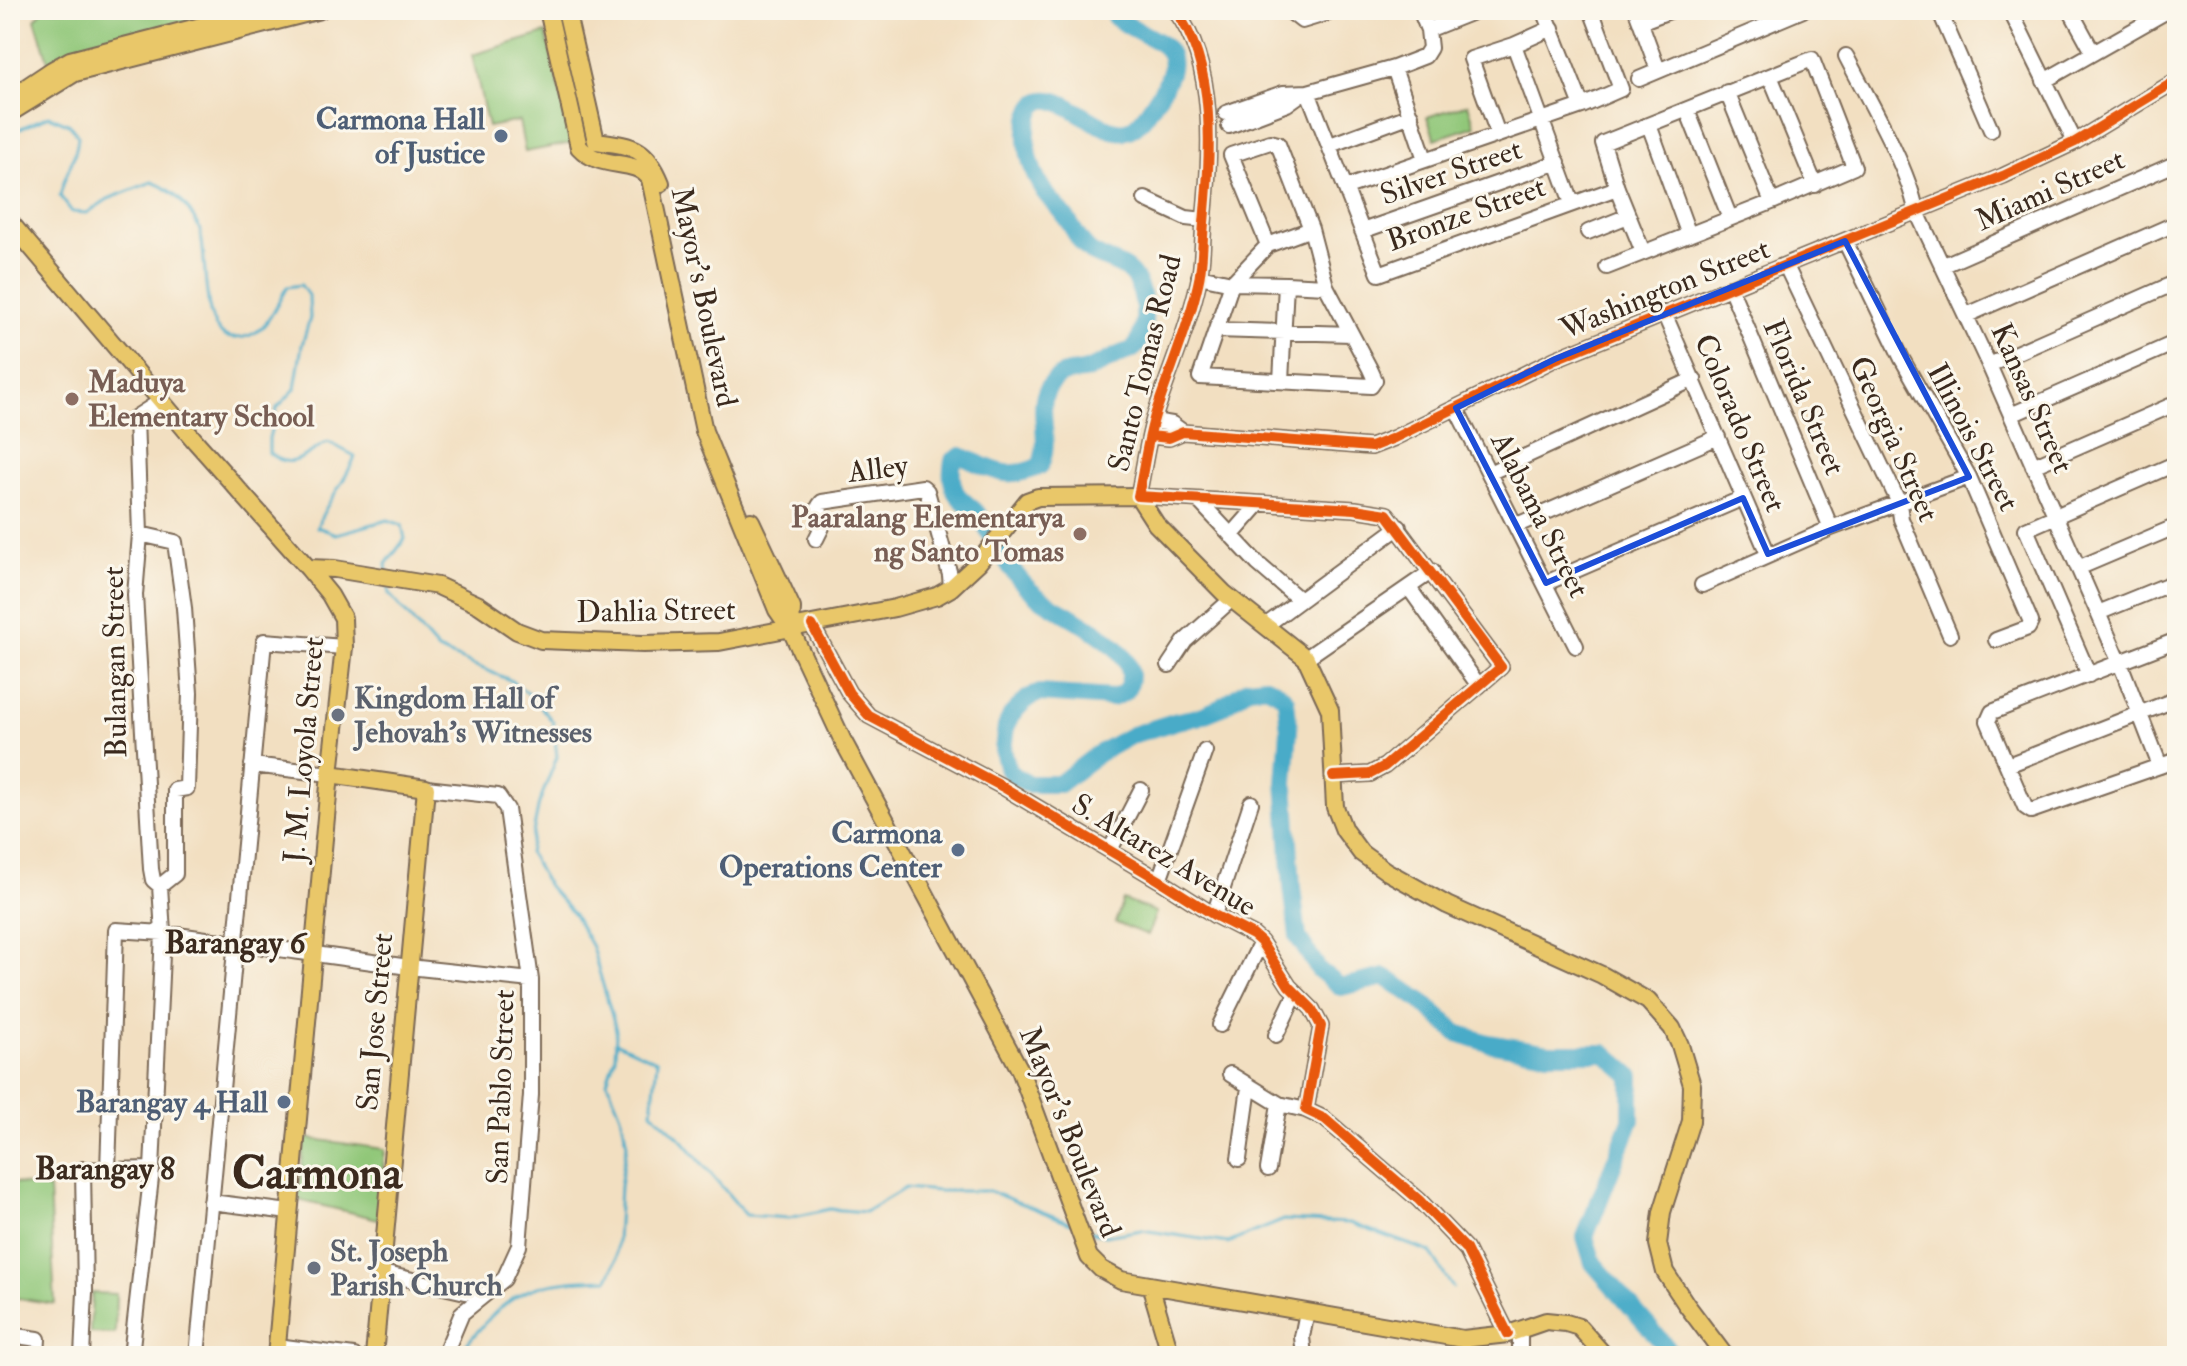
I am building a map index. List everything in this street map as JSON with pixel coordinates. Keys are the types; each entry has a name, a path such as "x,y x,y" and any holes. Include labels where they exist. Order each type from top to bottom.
{"main road":[{"path":"12,107 52,70 70,60 263,10"},
{"path":"12,107 75,73 320,10"},
{"name":"Mayor's Boulevard","path":"548,10 579,147 597,162 636,168 644,171 650,179 704,431 777,610 791,630 842,739 1020,1070 1089,1257 1101,1269 1121,1280 1463,1339 1514,1332 1546,1321 1566,1323 1579,1327 1605,1356"},
{"name":"Mayor's Boulevard","path":"566,10 596,141 636,148 653,164 665,192 715,428 753,526 792,608 791,630"},
{"name":"J. M. Loyola Street","path":"10,222 161,401 308,568 330,595 343,618 344,647 277,1351"},
{"path":"1138,496 1156,524 1232,599 1306,658 1330,710 1335,807 1344,830 1361,853 1447,905 1602,975 1648,1001 1672,1028 1692,1085 1691,1121 1662,1212 1658,1244 1665,1272 1725,1356"},
{"name":"Dahlia Street","path":"308,568 438,586 479,605 517,631 541,640 643,644 719,642 791,630 937,596 951,588 996,543 1027,501 1038,497 1138,496"},
{"path":"330,774 426,788"},
{"name":"San Jose Street","path":"374,1356 426,788"},
{"path":"1150,1285 1171,1356"}],"street":[{"name":"Santo Tomas Road","path":"1138,496 1152,428 1182,343 1199,276 1204,220 1209,125 1197,48 1175,10"},
{"path":"1288,10 1302,21 1338,10"},
{"path":"1209,125 1249,112 1283,93 1305,93 1425,56 1430,48 1428,30 1420,10"},
{"path":"1428,30 1478,10"},
{"path":"1544,10 1582,106"},
{"path":"1347,187 1582,106 1621,89 1591,10"},
{"path":"1658,70 1638,16 1672,10"},
{"path":"1639,79 1803,10"},
{"path":"1939,10 1991,130"},
{"path":"2010,10 2075,142"},
{"path":"2070,10 2093,52"},
{"path":"2131,10 2139,26"},
{"path":"2044,81 2169,10"},
{"path":"1498,134 1471,59 1552,28"},
{"path":"1514,45 1572,203"},
{"name":"Kansas Street","path":"1846,56 1967,315 2120,663 2160,766"},
{"path":"1607,267 1854,167 1812,59 1603,143 1643,252"},
{"path":"1394,68 1425,159"},
{"path":"1770,76 1815,185"},
{"name":"Washington Street","path":"1152,428 1172,424 1183,432 1371,447 1555,359 2003,176 2075,142 2177,80"},
{"path":"1727,92 1772,202"},
{"path":"1305,93 1330,145 1362,231"},
{"path":"1687,110 1730,218"},
{"path":"1330,145 1411,115"},
{"path":"1649,125 1689,235"},
{"path":"1268,245 1231,155 1270,142 1278,144 1311,229 1326,286 1375,380 1371,386 1200,377 1232,283 1268,245 1311,229"},
{"name":"Silver Street","path":"1362,231 1558,162"},
{"name":"Miami Street","path":"1944,265 2177,163"},
{"name":"Bronze Street","path":"1362,231 1379,274 1617,188"},
{"path":"1145,199 1187,219 1204,220"},
{"path":"1588,232 1628,216"},
{"path":"1967,315 2177,223"},
{"name":"Illinois Street","path":"1845,241 1902,359 1969,477 2031,622 2028,628 1996,640"},
{"name":"Georgia Street","path":"1786,266 1899,503 1901,519 1950,635"},
{"path":"1199,276 1232,283 1326,286"},
{"path":"1989,365 2177,282"},
{"path":"1281,381 1286,284"},
{"name":"Florida Street","path":"1730,287 1831,528"},
{"name":"Colorado Street","path":"1664,313 1768,554"},
{"path":"1216,330 1351,334"},
{"path":"2011,415 2177,342"},
{"path":"1489,473 1694,379"},
{"name":"Bulangan Street","path":"131,1356 152,1169 163,933 160,886 153,880 151,869 135,595 140,534 136,417 161,401"},
{"path":"2033,466 2177,403"},
{"name":"Alabama Street","path":"1456,408 1576,646"},
{"path":"1517,525 1718,437"},
{"path":"2089,675 2026,529 2177,463"},
{"path":"1702,585 1831,528 1969,477"},
{"name":"Alley","path":"816,539 822,527 819,506 822,502 923,487 927,491 951,588"},
{"path":"1138,496 1355,509 1387,514 1501,667 1385,766 1370,774 1333,776"},
{"path":"1546,583 1743,498"},
{"path":"1199,501 1231,536 1300,600"},
{"path":"1231,536 1259,504"},
{"path":"2078,568 2177,526"},
{"path":"1265,626 1399,527"},
{"path":"140,534 175,542 184,608 190,693 187,788 175,790 175,874 160,886"},
{"path":"1306,658 1432,571"},
{"path":"2098,613 2177,581"},
{"path":"1409,588 1479,686"},
{"path":"1169,665 1185,641 1232,599"},
{"name":"S. Altarez Avenue","path":"812,625 849,693 869,716 1003,787 1261,942 1296,993 1312,1009 1321,1026 1306,1110"},
{"path":"2177,640 1992,712 1988,721 2027,810 2031,811 2177,760"},
{"path":"197,1356 264,641 344,647"},
{"path":"2008,765 2177,699"},
{"path":"1159,880 1205,751"},
{"path":"252,765 330,774"},
{"name":"San Pablo Street","path":"426,788 498,796 507,809 531,980 531,1095 519,1246 504,1279 462,1313 444,1356"},
{"path":"1110,850 1141,790"},
{"path":"1214,915 1251,803"},
{"path":"108,1170 116,930 163,933 409,967 531,980"},
{"path":"1220,1025 1261,942"},
{"path":"1276,1035 1296,993"},
{"path":"1230,1074 1279,1104 1306,1110 1325,1119 1419,1200 1466,1249 1514,1332 1520,1356"},
{"path":"1239,1159 1249,1087"},
{"path":"1268,1169 1279,1104"},
{"path":"82,1356 85,1292 83,1169 152,1169"},
{"path":"211,1202 289,1212"},
{"path":"382,1273 483,1296"},
{"path":"1304,1356 1302,1337 1307,1312"},
{"path":"10,1335 38,1339 37,1356"},
{"path":"277,1351 354,1356"}],"highlighted area":[{"path":"1845,241 1969,477 1768,554 1743,498 1546,583 1456,408 1555,359"}],"green space":[{"path":"43,10 232,10 49,64 35,19"},
{"path":"546,33 572,143 525,152 519,121 488,127 472,55"},
{"path":"1468,104 1475,126 1435,139 1427,117"},
{"path":"1123,900 1156,912 1148,935 1115,923"},
{"path":"305,1138 385,1149 378,1219 298,1200"},
{"path":"10,1182 49,1189 55,1304 10,1297"},
{"path":"92,1293 116,1294 115,1334 90,1333"}],"waterway":[{"path":"1114,10 1115,17 1154,39 1170,54 1172,65 1168,79 1151,107 1133,128 1117,131 1103,127 1061,103 1048,100 1038,103 1030,115 1027,144 1038,182 1087,249 1127,269 1133,276 1141,292 1144,310 1141,337 1132,350 1088,369 1062,375 1050,385 1043,405 1045,441 1040,466 1018,473 999,472 961,456 953,461 952,476 957,494 976,512 1027,588 1111,643 1123,656 1129,669 1129,683 1123,693 1112,698 1040,693 1028,698 1011,715 1006,727 1003,750 1008,770 1029,784 1059,784 1098,754 1132,735 1198,717 1220,708 1248,688 1266,686 1278,692 1286,700 1289,730 1285,782 1298,937 1319,970 1341,987 1385,977 1420,1000 1457,1033 1488,1043 1549,1053 1605,1053 1631,1076 1631,1120 1585,1237 1593,1263 1674,1356"},
{"path":"10,133 49,116 70,125 78,136 77,144 60,196 72,212 87,213 108,199 152,182 180,200 199,228 209,309 214,324 222,334 233,338 253,334 267,322 287,287 301,285 309,297 310,318 295,389 277,408 269,438 269,453 278,459 293,461 328,442 355,456 317,527 336,534 388,520 402,525 405,539 386,564 387,572"},
{"path":"388,584 389,594 438,650 510,680 532,696 553,722 557,757 539,803 529,853 548,886 574,915 592,947 616,1030 615,1057 607,1081 621,1115 627,1144 620,1186 616,1260 608,1279 568,1281 521,1294 492,1315 459,1356"},
{"path":"615,1042 657,1061 652,1112 683,1141 746,1215 789,1218 830,1209 865,1212 905,1188 989,1191 1071,1223"},
{"path":"1085,1229 1105,1236 1142,1230 1228,1243 1284,1220 1350,1223 1430,1252 1453,1288"}],"cycle path":[{"path":"1175,10 1189,33 1205,85 1209,141 1202,262 1189,317 1153,423 1138,496 1355,509 1387,514 1501,667 1385,766 1370,774 1333,776"},
{"path":"1150,436 1169,438 1183,432 1371,447 1555,359 2003,176 2075,142 2177,80"},
{"path":"812,625 849,693 869,716 1003,787 1261,942 1289,986 1312,1009 1321,1026 1306,1110 1325,1119 1419,1200 1466,1249 1508,1334"}],"place":[{"name":"Carmona Hall of Justice","path":"501,136"},
{"name":"Maduya Elementary School","path":"72,399"},
{"name":"Paaralang Elementarya ng Santo Tomas","path":"1080,534"},
{"name":"Kingdom Hall of Jehovah's Witnesses","path":"338,715"},
{"name":"Carmona Operations Center","path":"958,850"},
{"name":"Barangay 4 Hall","path":"284,1102"},
{"name":"St. Joseph Parish Church","path":"314,1268"}],"district":[{"name":"Barangay 6","path":"235,943"},
{"name":"Barangay 8","path":"105,1169"},
{"name":"Carmona","path":"317,1173"}]}
